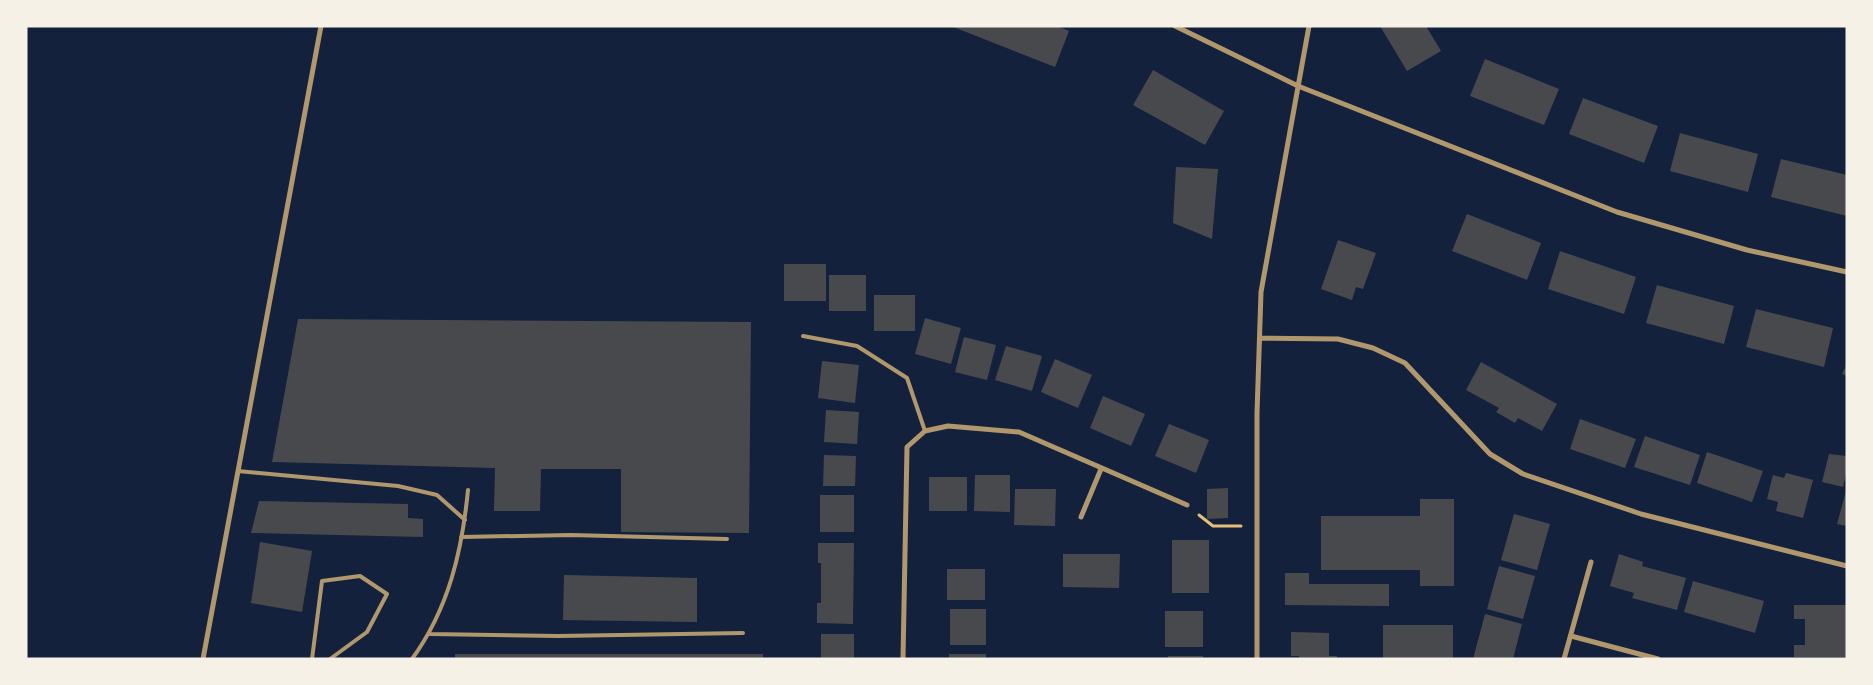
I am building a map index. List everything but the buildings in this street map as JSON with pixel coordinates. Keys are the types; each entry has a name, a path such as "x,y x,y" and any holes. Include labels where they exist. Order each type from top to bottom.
{"street":[{"path":"203,659 321,26"},
{"path":"1175,26 1298,86 1617,212 1747,250 1847,272"},
{"path":"1257,659 1257,413 1261,292 1309,26"},
{"path":"1260,338 1338,339 1373,348 1405,363 1490,454 1522,474 1641,514 1847,566"},
{"path":"903,659 907,447 925,430 948,426 1018,432 1187,505"},
{"path":"1081,517 1101,469"},
{"path":"1564,659 1591,562"},
{"path":"1571,636 1658,659"}],"lane":[{"path":"803,336 857,346 907,378 925,430"},
{"path":"238,471 398,486 437,495 465,520"},
{"path":"412,659 430,634 448,594 465,520 468,490"},
{"path":"461,537 572,535 727,539"},
{"path":"312,659 322,581 360,576 387,594 367,632 330,659"},
{"path":"430,634 558,636 743,633"}],"path":[{"path":"1187,505 1213,526 1257,525"}]}
